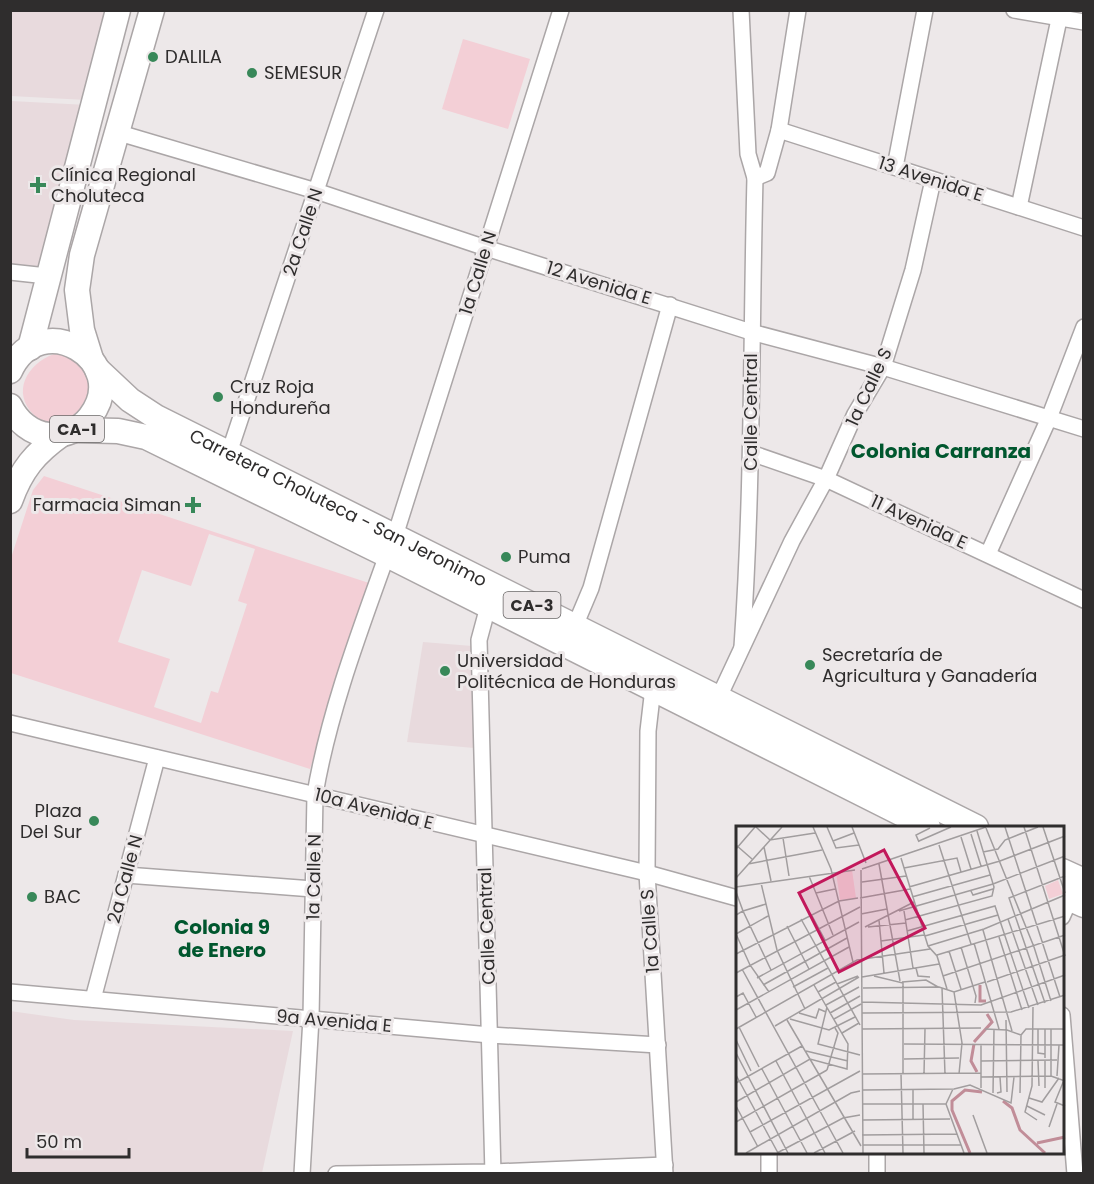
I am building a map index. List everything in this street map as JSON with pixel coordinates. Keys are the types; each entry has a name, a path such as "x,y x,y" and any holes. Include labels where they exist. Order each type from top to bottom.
{"highway":[{"path":"10,371 19,357 30,348 118,10"},
{"name":"CA-1","path":"10,501 25,470 40,450 86,422 98,404 101,383 82,330 77,290 82,255 152,10"},
{"name":"Carretera Choluteca - San Jeronimo","path":"30,348 42,342 63,342 82,350 130,400 156,417 229,453 391,545 491,596 653,688 926,826"},
{"name":"CA-1","path":"11,408 20,421 32,430 46,435 68,432"},
{"name":"Carretera Choluteca - San Jeronimo","path":"68,432 118,431 146,437 391,545"},
{"name":"Carretera Choluteca - San Jeronimo","path":"491,596 575,626 974,826"},
{"path":"1064,875 1074,897"}],"street":[{"name":"2a Calle N","path":"229,453 376,10"},
{"name":"1a Calle N","path":"302,1173 310,1018 315,794 321,759 350,657 391,545 561,10"},
{"name":"Calle Central","path":"741,10 748,154 755,178 751,332 751,495 742,647"},
{"path":"755,178 767,173 779,130 798,10"},
{"path":"895,167 925,10"},
{"path":"1014,10 1060,14 1083,22"},
{"path":"1019,207 1060,14"},
{"name":"13 Avenida E","path":"779,130 1083,228"},
{"name":"12 Avenida E","path":"117,132 316,191 486,248 751,332 883,367 1083,429"},
{"name":"1a Calle S","path":"719,698 792,541 826,479 855,414 883,367 913,270 933,180"},
{"path":"10,272 47,276"},
{"path":"575,626 591,588 670,305"},
{"path":"988,554 1049,418 1083,327"},
{"name":"11 Avenida E","path":"751,453 826,479 1083,600"},
{"name":"Calle Central","path":"491,596 479,640 479,678 493,1173"},
{"name":"1a Calle S","path":"653,688 648,731 647,873 665,1169"},
{"name":"10a Avenida E","path":"10,723 647,873 736,898"},
{"name":"2a Calle N","path":"93,999 157,758"},
{"path":"126,875 313,889"},
{"name":"9a Avenida E","path":"10,992 490,1035 658,1045"},
{"path":"1064,1039 1075,1173"},
{"path":"769,1154 769,1173"},
{"path":"877,1154 878,1173"},
{"path":"336,1173 493,1173 665,1169"}],"shaded area":[{"path":"10,11 104,11 86,100 11,96"},
{"path":"463,39 530,59 508,129 442,109"},
{"name":"Clínica Regional Choluteca","path":"11,101 87,105 44,270 11,266"},
{"path":"54,354 70,357 79,363 95,387 82,418 50,424 37,418 27,406 23,388 25,380 36,365"},
{"path":"44,476 369,583 310,769 11,673 11,558 33,490","holes":["209,534 255,549 238,601 247,604 218,693 211,691 201,723 154,707 170,659 118,642 142,570 191,586"]},
{"name":"Universidad Politécnica de Honduras","path":"423,642 472,646 474,748 407,742"},
{"path":"10,1011 74,1020 293,1031 262,1173 11,1173"}],"place":[{"name":"DALILA","path":"153,57"},
{"name":"SEMESUR","path":"252,73"},
{"name":"Clínica Regional Choluteca","path":"38,185"},
{"name":"Cruz Roja Hondureña","path":"218,397"},
{"name":"Farmacia Siman","path":"193,505"},
{"name":"Puma","path":"506,557"},
{"name":"Secretaría de Agricultura y Ganadería","path":"810,665"},
{"name":"Universidad Politécnica de Honduras","path":"445,671"},
{"name":"Plaza Del Sur","path":"94,821"},
{"name":"BAC","path":"32,897"}],"district":[{"name":"Colonia Carranza","path":"941,451"},
{"name":"Colonia 9 de Enero","path":"222,938"}]}
